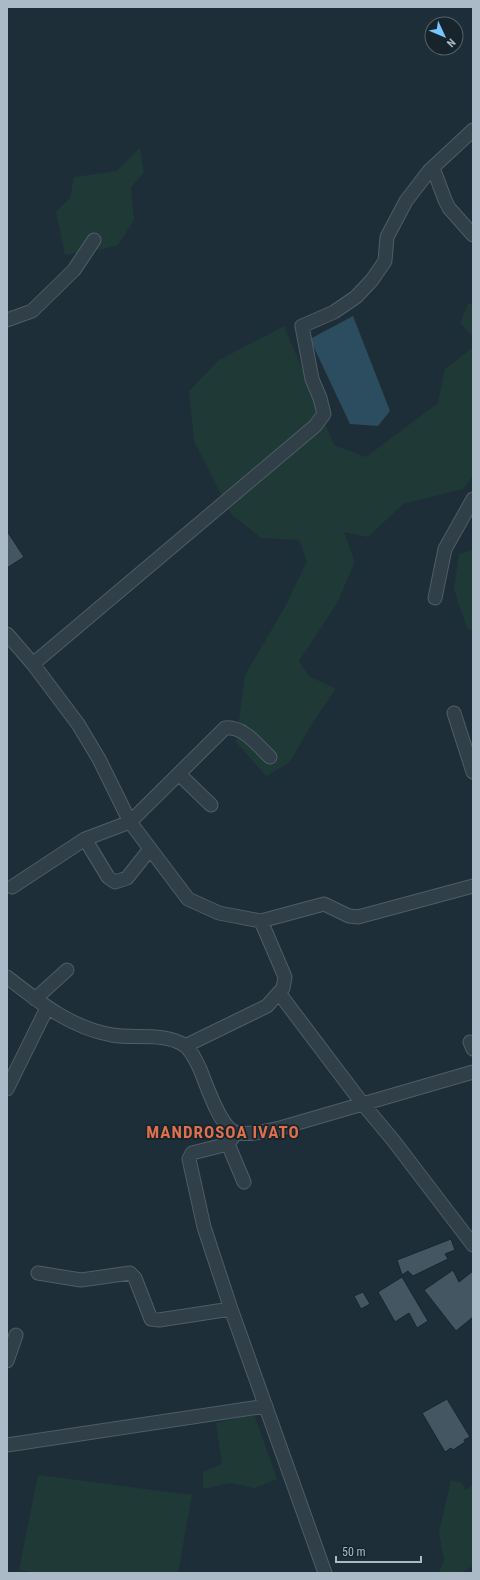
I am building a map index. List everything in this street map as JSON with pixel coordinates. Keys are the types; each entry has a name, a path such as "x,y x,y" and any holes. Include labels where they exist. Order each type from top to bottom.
{"street":[{"path":"33,664 315,426 324,414 320,398 312,379 302,326 334,312 356,297 372,280 385,260 387,238 406,201 433,168 473,130"},
{"path":"433,168 444,200 449,208 473,235"},
{"path":"7,320 32,311 74,270 94,240"},
{"path":"435,598 445,549 473,499"},
{"path":"7,634 33,664 78,724 99,759 130,822 188,898 219,913 261,921 324,904 349,916 358,917 473,886"},
{"path":"454,713 473,772"},
{"path":"9,889 85,839 130,822 225,728 231,727 243,732 270,758"},
{"path":"179,774 211,805"},
{"path":"85,839 108,877 116,882 127,878 150,849"},
{"path":"185,1046 267,1006 283,988 285,977 261,921"},
{"path":"35,999 68,970"},
{"path":"7,977 47,1008 79,1025 112,1035 174,1040 185,1046 194,1057 212,1101 224,1124 236,1133 254,1133 280,1128 473,1072"},
{"path":"279,994 473,1245"},
{"path":"7,1089 47,1008"},
{"path":"236,1133 228,1144 192,1153 189,1160 204,1227 231,1309 325,1573"},
{"path":"228,1144 244,1182"},
{"path":"38,1273 81,1280 130,1273 135,1278 151,1318 159,1320 231,1309"},
{"path":"7,1361 16,1335"},
{"path":"7,1445 266,1406"}],"green space":[{"path":"140,148 144,173 131,187 134,220 118,245 65,255 56,212 70,198 74,177 117,171"},
{"path":"468,304 473,304 473,337 460,323"},
{"path":"284,326 334,445 366,457 438,403 445,369 473,347 473,476 463,489 403,504 368,537 344,532 355,562 337,603 299,661 309,676 336,689 315,719 289,763 266,776 236,742 245,675 285,607 307,561 299,540 261,538 231,514 194,441 189,391 219,360"},
{"path":"473,550 473,632 467,628 454,589 459,554"},
{"path":"254,1414 277,1479 255,1488 230,1483 203,1489 203,1472 222,1464 216,1423"},
{"path":"38,1475 192,1495 178,1573 37,1573 19,1570"},
{"path":"451,1480 462,1483 466,1490 473,1484 473,1566 461,1573 439,1573 444,1560 439,1533"}],"water":[{"path":"353,316 390,411 378,426 350,424 310,339"}],"building":[{"path":"7,531 24,557 7,568"},
{"path":"451,1239 455,1250 445,1254 448,1259 413,1276 408,1271 402,1275 397,1260"},
{"path":"453,1270 459,1282 473,1271 473,1317 456,1331 424,1290"},
{"path":"402,1277 428,1321 417,1328 409,1313 395,1322 378,1292"},
{"path":"363,1292 370,1304 361,1309 354,1296"},
{"path":"447,1399 470,1437 464,1440 465,1442 453,1450 451,1448 445,1452 422,1413"}],"district":[{"name":"MANDROSOA IVATO","path":"223,1132"}]}
